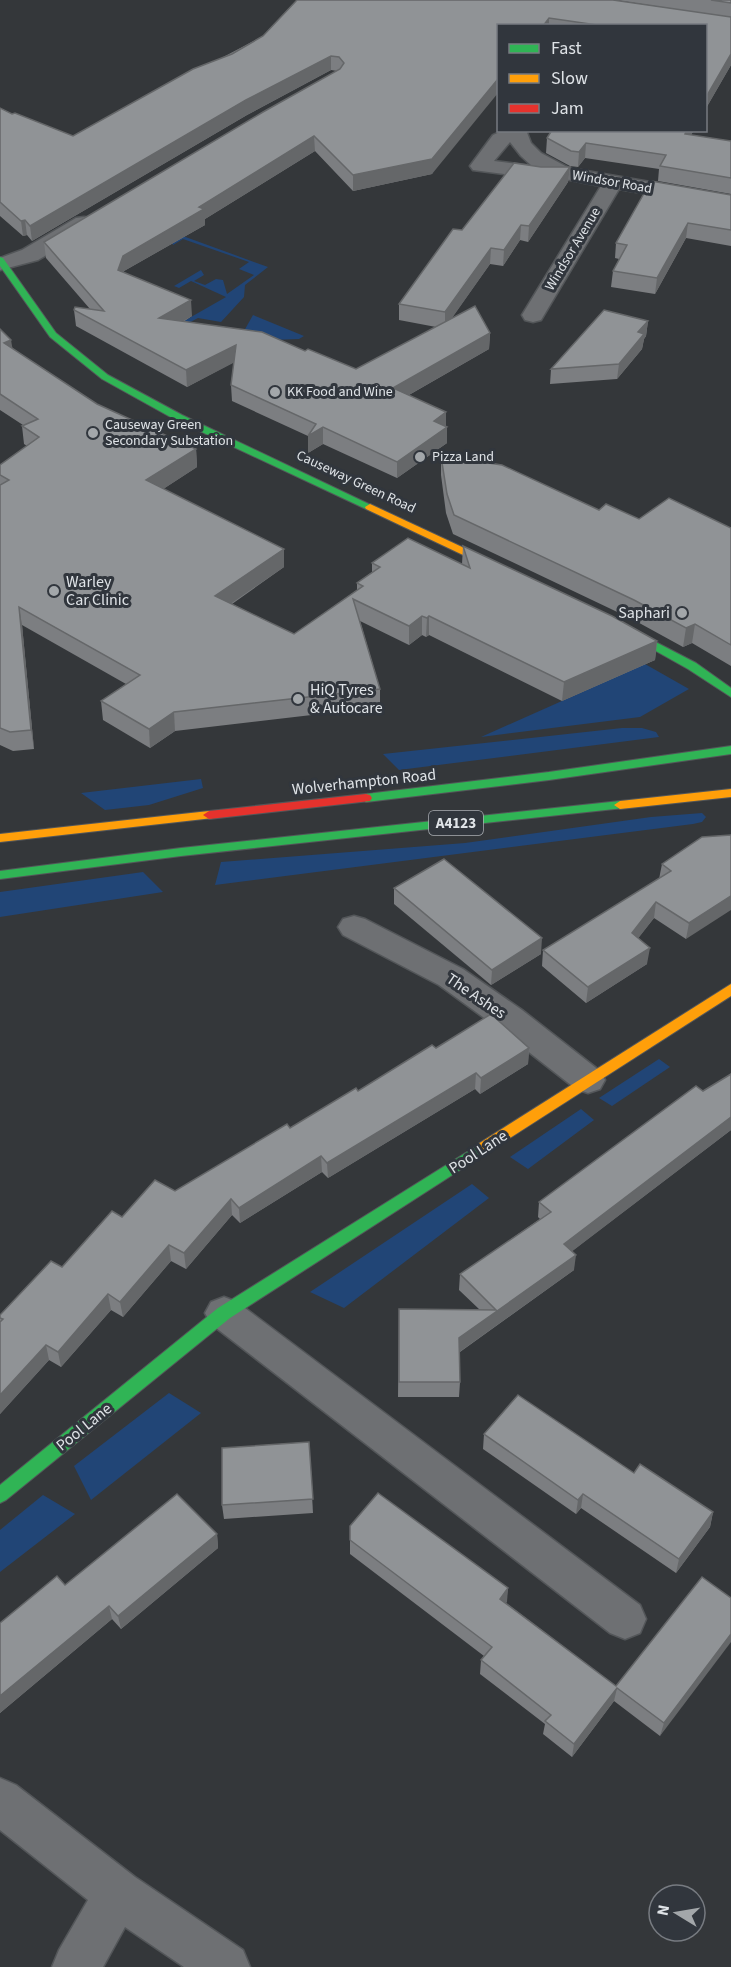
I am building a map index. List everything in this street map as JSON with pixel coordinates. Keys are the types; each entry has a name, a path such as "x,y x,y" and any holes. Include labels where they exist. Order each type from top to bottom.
{"main road":[{"name":"Causeway Green Road","path":"2,262 41,321 62,344 100,373 176,416 519,578"},
{"path":"601,617 692,666 731,693"},
{"name":"Wolverhampton Road","path":"0,838 177,817 426,793 731,750"},
{"name":"A4123","path":"0,875 193,851 731,793"},
{"name":"Pool Lane","path":"0,1495 224,1313 731,989"}],"street":[{"name":"Windsor Road","path":"564,173 540,174 480,166 500,139 516,132 524,147 533,157 546,166 564,173 731,202"},
{"name":"Windsor Avenue","path":"532,315 613,182"},
{"path":"2,262 30,255 98,214"},
{"name":"The Ashes","path":"354,927 451,977 510,1019 588,1080"},
{"path":"224,1313 625,1620"},
{"path":"0,1801 118,1894 226,1967"},
{"path":"76,1967 118,1894"}],"shaded area":[{"path":"136,219 268,267 245,285 244,297 221,322 198,318 158,339 150,329 184,321 226,297 191,281 179,288 174,286 201,270 204,275 194,281 205,285 216,279 223,280 227,294 254,275 239,269 249,262 183,239 173,245 167,233"},
{"path":"253,315 304,336 299,339 270,340 235,347"},
{"path":"645,664 689,689 640,717 481,737"},
{"path":"622,728 642,728 656,732 659,737 399,770 383,754"},
{"path":"201,779 203,788 149,805 105,810 81,793"},
{"path":"702,813 706,817 702,822 693,824 215,885 221,862 465,843 651,817"},
{"path":"143,872 163,892 0,917 0,892"},
{"path":"659,1059 670,1067 612,1106 599,1098"},
{"path":"581,1109 594,1120 528,1169 510,1157"},
{"path":"472,1184 489,1198 344,1308 310,1292"},
{"path":"169,1393 201,1413 91,1500 74,1466"},
{"path":"43,1495 75,1514 0,1572 0,1530"}],"building":[{"path":"297,0 613,0 731,17 731,54 707,96 707,24 590,24 549,18 544,24 497,24 497,80 432,159 353,175 314,136 199,207 204,209 123,256 118,270 191,300 159,318 262,332 305,351 308,349 356,369 475,306 490,333 393,388 446,412 434,421 447,427 397,462 323,427 308,436 316,424 231,385 236,345 186,370 74,310 75,307 104,311 44,242 340,69 344,63 339,57 331,56 246,100 30,226 0,202 0,108 73,136 193,69 232,54 263,36"},
{"path":"711,0 731,0 731,3"},
{"path":"551,132 686,132 685,134 731,141 731,178 660,166 666,155 586,143 579,152 571,151 547,138"},
{"path":"514,163 541,167 570,167 529,226 521,225 504,250 491,248 445,312 399,304 453,229 462,230"},
{"path":"651,181 731,195 731,230 688,223 657,278 613,271 627,245 616,243"},
{"path":"604,310 648,321 638,332 644,334 619,364 551,369"},
{"path":"0,329 11,340 4,343 97,404 196,449 146,480 284,549 215,596 294,634 363,586 357,583 380,567 372,563 408,538 470,568 463,546 612,616 657,641 564,682 429,616 427,618 422,616 409,626 353,599 380,689 174,712 149,729 101,701 140,675 19,607 31,730 10,732 0,728 0,485 9,480 0,475 0,465 39,437 22,426 38,419 0,394"},
{"path":"441,456 502,465 599,510 606,504 639,519 669,498 731,528 731,645 695,624 686,628 634,600 454,515 447,494"},
{"path":"731,835 731,896 689,923 656,902 632,933 650,948 588,987 543,950 671,871 662,864 702,837"},
{"path":"444,859 542,938 492,970 394,888"},
{"path":"491,1014 529,1048 481,1078 476,1073 327,1163 321,1156 239,1208 231,1199 184,1253 169,1245 120,1302 108,1294 58,1352 46,1345 0,1395 0,1322 3,1319 0,1315 51,1261 62,1267 112,1211 122,1217 155,1180 175,1191 287,1124 290,1128 356,1088 358,1091 432,1045 436,1048"},
{"path":"731,1074 731,1117 564,1244 576,1255 459,1338 460,1382 399,1382 399,1309 496,1310 460,1274 551,1212 539,1202 696,1086 703,1091"},
{"path":"518,1395 634,1473 640,1464 713,1512 679,1559 583,1494 578,1500 484,1434"},
{"path":"309,1442 313,1499 222,1505 222,1448"},
{"path":"378,1493 508,1588 500,1599 616,1686 702,1577 731,1598 731,1634 664,1723 617,1688 574,1744 545,1721 551,1715 481,1660 492,1647 350,1540 350,1526"},
{"path":"177,1494 217,1534 118,1616 109,1606 0,1696 0,1623 57,1576 65,1585"}],"traffic: fast":[{"path":"0,260 53,335 105,377 178,417 370,507"},
{"path":"617,625 692,666 731,693"},
{"path":"366,798 549,776 731,750"},
{"path":"0,875 181,852 620,805"},
{"path":"0,1495 224,1313 483,1148"}],"traffic: slow":[{"path":"370,507 503,570"},
{"path":"620,805 731,793"},
{"path":"0,838 209,815"},
{"path":"483,1148 731,989"}],"traffic: jam":[{"path":"209,815 366,798"}],"place":[{"name":"KK Food and Wine","path":"275,392"},
{"name":"Causeway Green Secondary Substation","path":"93,433"},
{"name":"Pizza Land","path":"420,457"},
{"name":"Warley Car Clinic","path":"54,591"},
{"name":"Saphari","path":"682,613"},
{"name":"HiQ Tyres & Autocare","path":"298,699"}]}
